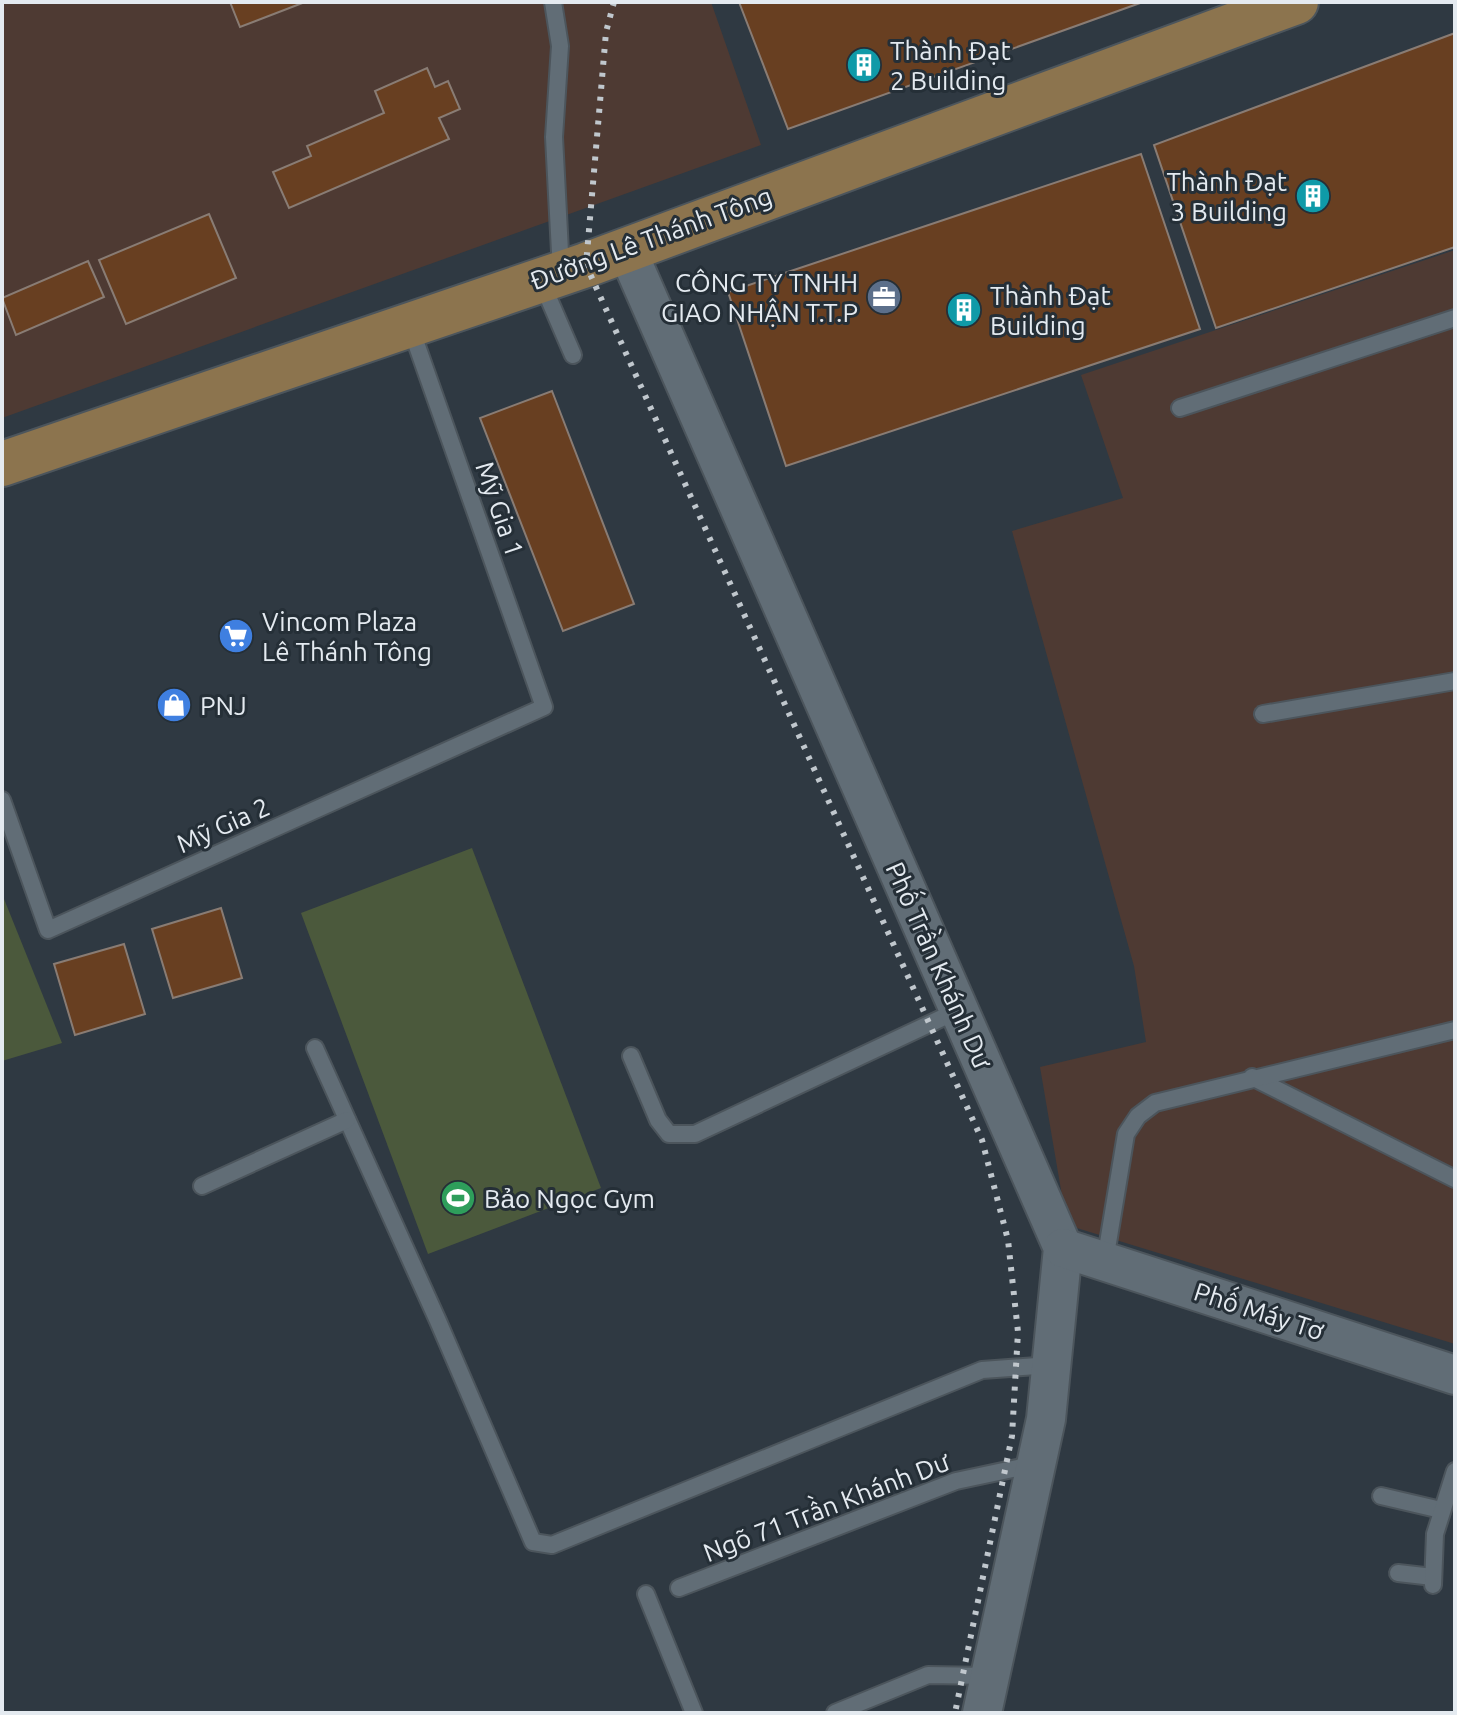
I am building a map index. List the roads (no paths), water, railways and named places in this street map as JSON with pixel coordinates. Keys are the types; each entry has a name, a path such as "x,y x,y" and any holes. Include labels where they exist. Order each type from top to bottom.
{"main road":[{"name":"Đường Lê Thánh Tông","path":"2,464 410,326 1296,2"}],"street":[{"name":"Phố Trần Khánh Dư","path":"626,248 1063,1248 1046,1419 982,1713"},
{"name":"Phố Máy Tơ","path":"1063,1248 1455,1375"}],"lane":[{"path":"553,2 560,46 554,137 551,275 573,355"},
{"path":"1180,408 1455,318"},
{"name":"Mỹ Gia 1","path":"410,326 544,707"},
{"path":"1263,714 1455,681"},
{"name":"Mỹ Gia 2","path":"2,800 48,930 544,707"},
{"path":"631,1056 658,1120 669,1134 695,1134 959,1010"},
{"path":"1105,1261 1126,1134 1138,1116 1155,1103 1455,1030"},
{"path":"315,1048 533,1542 552,1545 982,1370 1051,1365"},
{"path":"1252,1077 1455,1179"},
{"path":"202,1186 347,1120"},
{"name":"Ngõ 71 Trần Khánh Dư","path":"679,1588 956,1481 1037,1464"},
{"path":"1398,1573 1433,1581 1441,1510 1455,1471"},
{"path":"1381,1496 1441,1510"},
{"path":"646,1594 694,1713"},
{"path":"835,1713 928,1675 990,1676"}],"railway":[{"path":"614,2 606,32 586,265 982,1140 1008,1240 1018,1332 1012,1436 955,1713"}],"place":[{"name":"Thành Đạt 2 Building","path":"864,65"},
{"name":"Thành Đạt 3 Building","path":"1313,196"},
{"name":"CÔNG TY TNHH GIAO NHẬN T.T.P","path":"884,297"},
{"name":"Thành Đạt Building","path":"964,310"},
{"name":"Vincom Plaza Lê Thánh Tông","path":"236,636"},
{"name":"PNJ","path":"174,705"},
{"name":"Bảo Ngọc Gym","path":"458,1198"}]}
